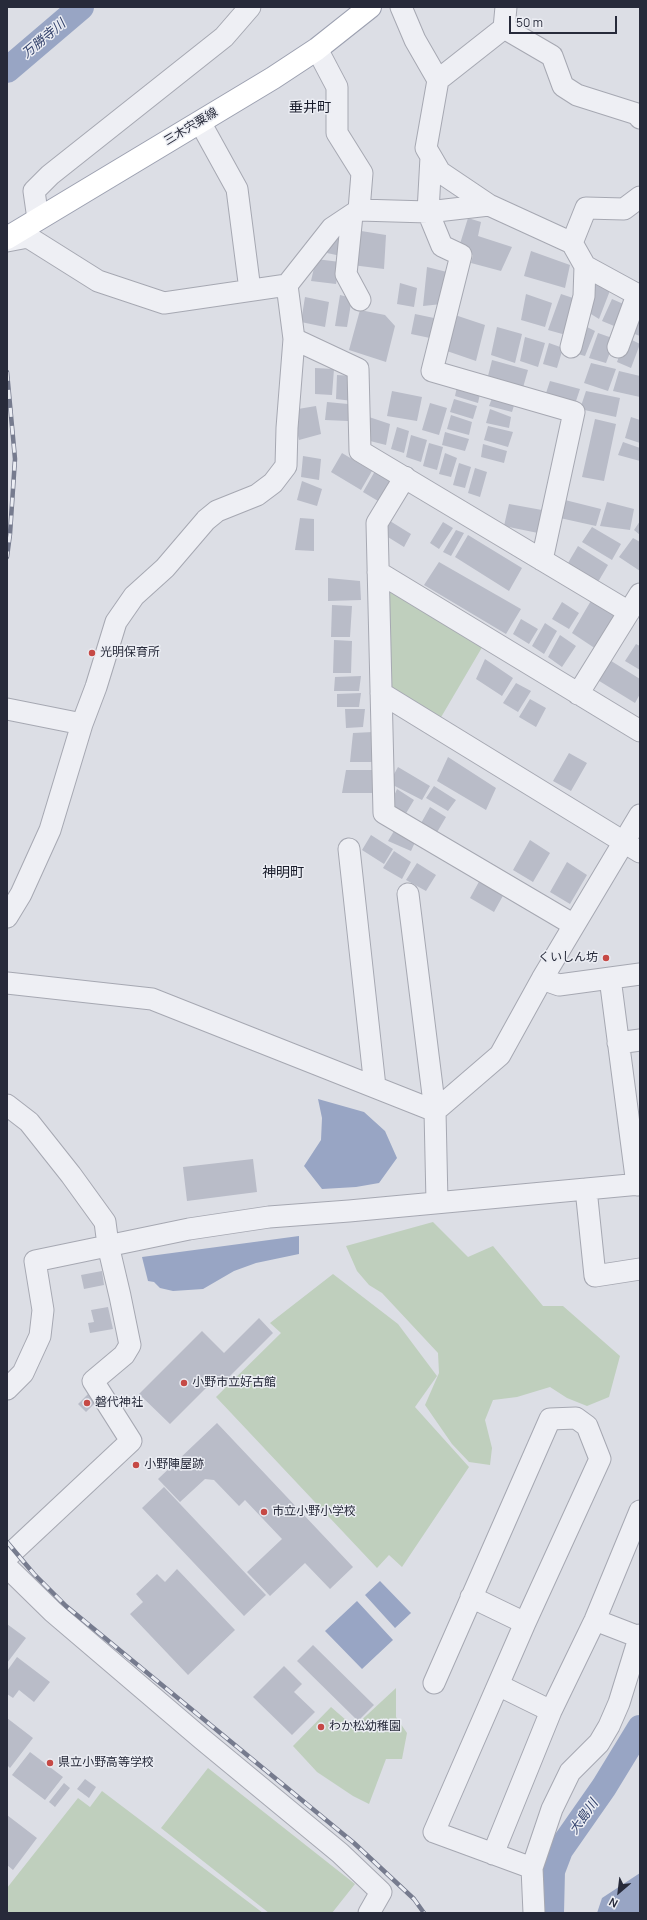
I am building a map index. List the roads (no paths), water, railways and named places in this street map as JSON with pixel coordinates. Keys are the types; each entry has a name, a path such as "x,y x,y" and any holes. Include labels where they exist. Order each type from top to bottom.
{"main road":[{"name":"三木宍粟線","path":"7,240 38,219 200,122 317,49 370,7"}],"street":[{"path":"38,219 34,191 50,175 224,37 250,7"},
{"path":"401,7 415,40 438,80 426,148 440,172 489,205 572,243 585,266 584,296 571,346"},
{"path":"438,80 504,28 506,7"},
{"path":"504,28 552,56 563,86 577,95 637,114 640,118"},
{"path":"317,49 337,87 337,133 362,173 346,274 360,300"},
{"path":"200,122 237,189 250,290"},
{"path":"431,158 428,212 442,246 461,255 432,371 574,412 542,560"},
{"path":"572,243 586,208 624,209 640,197"},
{"path":"7,240 28,237 98,281 164,303 287,284 332,228 356,213 428,212 489,205"},
{"path":"585,266 639,295 618,347"},
{"path":"7,917 21,894 50,830 82,724 96,687 116,622 134,596 165,568 206,520 217,511 257,495 273,483 286,466 287,428 294,339 287,284"},
{"path":"294,339 358,370 360,451 629,612"},
{"path":"405,477 377,523 384,813 574,925"},
{"path":"378,572 640,731"},
{"path":"578,694 640,594"},
{"path":"381,693 632,847"},
{"path":"7,709 82,724"},
{"path":"435,1111 500,1055 574,925 632,847 640,816"},
{"path":"349,849 375,1087"},
{"path":"408,894 435,1111 436,1202"},
{"path":"542,979 559,985 640,974"},
{"path":"7,1389 23,1373 40,1336 43,1310 35,1261 108,1245 269,1217 638,1184 633,1107 618,1043 610,978"},
{"path":"7,984 152,999 435,1111"},
{"path":"618,1043 640,1040"},
{"path":"7,1105 29,1122 105,1222 108,1245 130,1345 124,1355 93,1381 131,1441 7,1557"},
{"path":"586,1189 595,1276 640,1269"},
{"path":"434,1684 550,1419 576,1418 587,1426 600,1459 524,1623 434,1832 532,1868"},
{"path":"493,1854 551,1711 596,1620 640,1511"},
{"path":"7,1567 53,1612 202,1740 340,1852 381,1892 369,1913"},
{"path":"471,1597 524,1623"},
{"path":"534,1913 532,1868 552,1808 570,1772 599,1743 609,1726 619,1703 640,1636 596,1620"},
{"path":"498,1685 551,1711"}],"water":[{"path":"318,1099 364,1112 385,1131 397,1158 379,1183 356,1187 322,1189 304,1166 321,1140 322,1118"},
{"path":"299,1236 299,1254 256,1263 234,1271 203,1289 173,1291 160,1288 154,1282 148,1281 142,1257"},
{"path":"380,1581 411,1613 395,1628 365,1595"},
{"path":"357,1601 393,1640 362,1669 325,1631"},
{"path":"640,1873 640,1913 597,1913 602,1898"}],"waterway":[{"name":"万勝寺川","path":"7,70 81,7"},
{"name":"大島川","path":"551,1913 552,1871 560,1850 604,1787 640,1728"}],"railway":[{"path":"7,372 15,459 7,557"},
{"path":"7,1542 34,1574 66,1606 354,1843 414,1899 424,1913"}],"place":[{"name":"光明保育所","path":"92,653"},
{"name":"くいしん坊","path":"606,958"},
{"name":"小野市立好古館","path":"184,1383"},
{"name":"磐代神社","path":"87,1403"},
{"name":"小野陣屋跡","path":"136,1465"},
{"name":"市立小野小学校","path":"264,1512"},
{"name":"わか松幼稚園","path":"321,1727"},
{"name":"県立小野高等学校","path":"50,1763"}],"district":[{"name":"垂井町","path":"310,108"},
{"name":"神明町","path":"283,873"}]}
